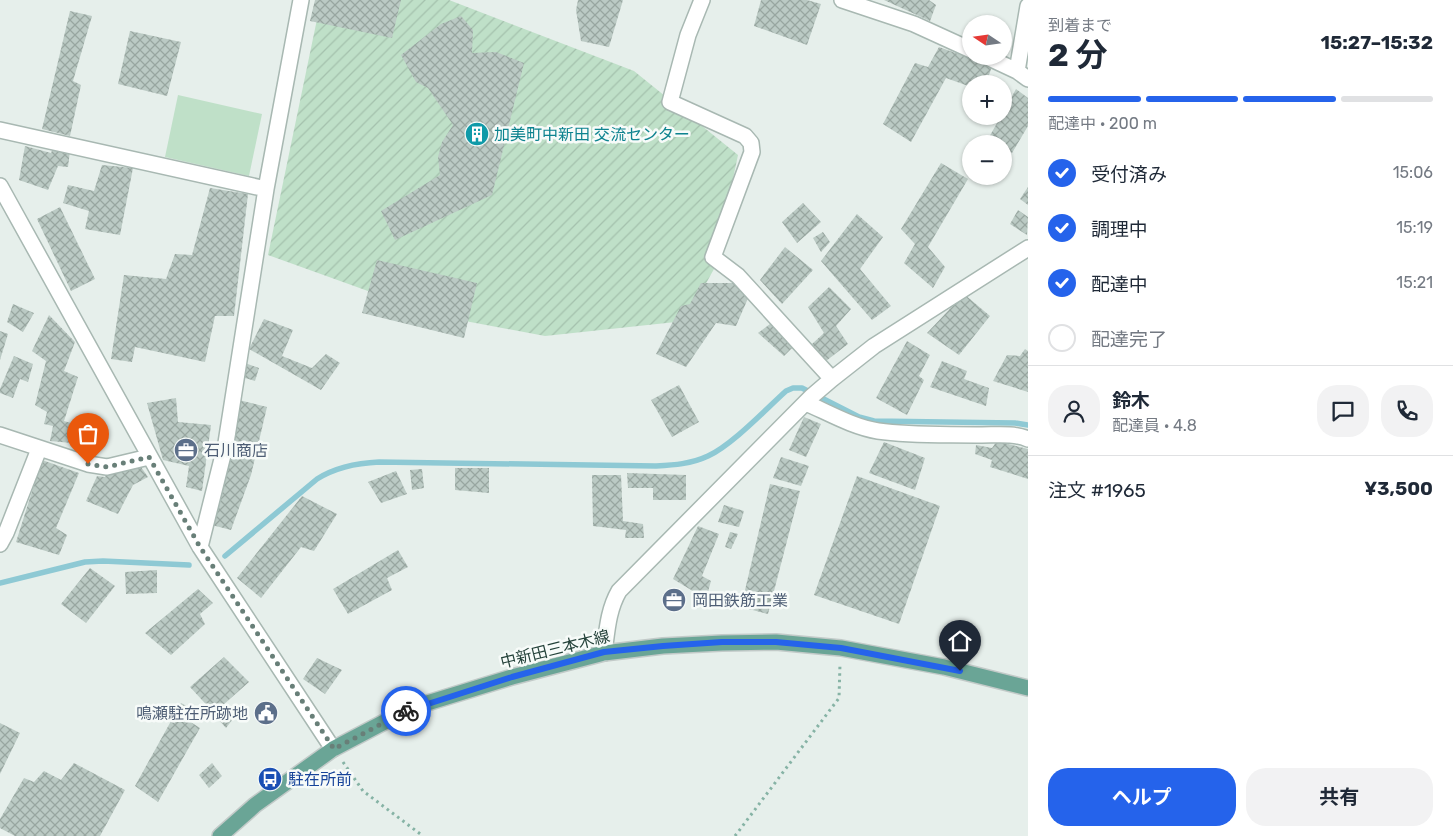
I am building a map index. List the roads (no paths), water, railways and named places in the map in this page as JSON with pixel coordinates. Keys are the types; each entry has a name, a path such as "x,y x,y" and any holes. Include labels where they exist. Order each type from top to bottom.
{"main road":[{"name":"中新田三本木線","path":"220,836 256,806 334,749 411,708 512,677 604,652 722,642 776,642 841,648 944,667 1028,688"}],"street":[{"path":"200,547 226,443 266,189 301,0"},
{"path":"702,0 688,35 670,102 745,136 751,143 752,152 713,257 738,276 832,379"},
{"path":"842,0 914,24 962,46"},
{"path":"1003,65 1023,75 1028,6"},
{"path":"0,130 266,189"},
{"path":"0,186 200,547 334,749"},
{"path":"604,652 608,620 613,602 619,590 812,396 874,346 1028,248"},
{"path":"812,396 858,426 877,431 1004,435 1022,436 1028,439"},
{"path":"0,436 88,464 107,467 149,457"},
{"path":"0,544 39,449"}],"waterway":[{"path":"225,556 317,479 339,469 363,463 379,462 656,466 682,464 702,459 717,451 738,436 786,391 793,388 802,388 859,417 874,421 1015,423 1028,425"},
{"path":"0,583 85,562 103,561 189,565"}],"place":[{"name":"加美町中新田 交流センター","path":"477,134"},
{"name":"石川商店","path":"186,450"},
{"name":"岡田鉄筋工業","path":"674,600"},
{"name":"鳴瀬駐在所跡地","path":"266,713"},
{"name":"駐在所前","path":"270,779"}]}
